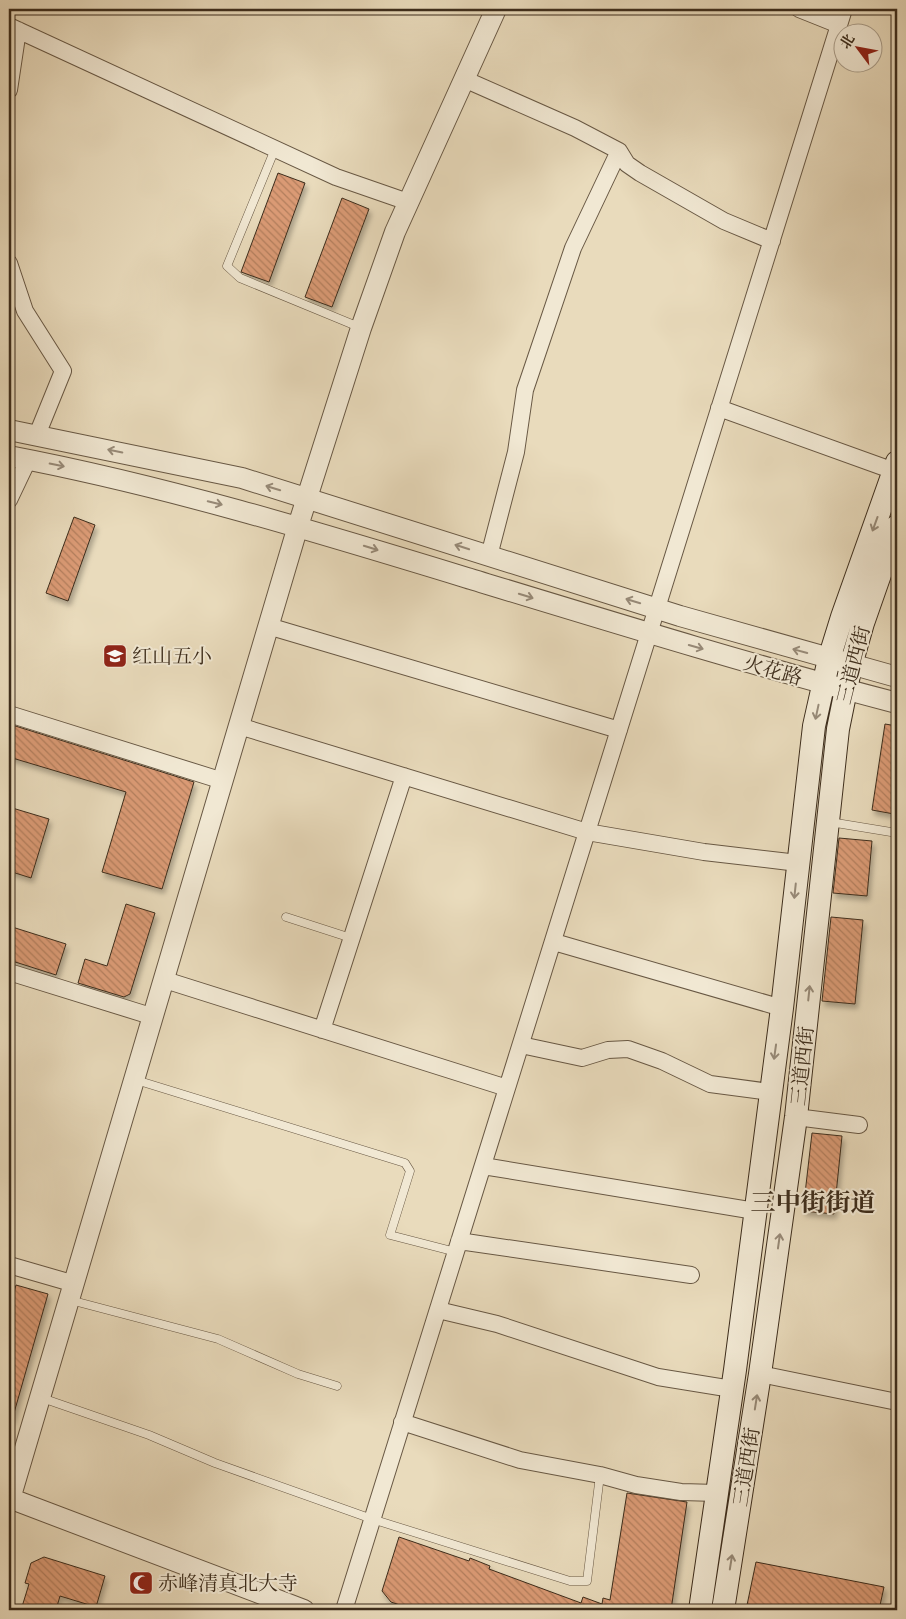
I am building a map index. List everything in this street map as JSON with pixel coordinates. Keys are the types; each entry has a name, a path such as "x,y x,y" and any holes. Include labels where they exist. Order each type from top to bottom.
{"main road":[{"path":"700,1610 732,1389 782,1008 814,726 829,659 896,466"},
{"name":"三道西街","path":"723,1610 760,1374 796,1117 838,729 845,690 863,623 897,526"}],"street":[{"path":"304,1610 9,1499 136,1080 298,526 361,328 395,232 496,9"},
{"path":"799,9 834,23"},
{"path":"840,22 844,9"},
{"path":"9,90 13,28 336,177 408,202"},
{"path":"344,1610 834,41"},
{"path":"464,79 575,128 619,151 628,164 640,173 724,221 772,240"},
{"path":"489,556 516,452 525,390 573,248 619,151"},
{"path":"9,263 26,310 63,371 37,435"},
{"path":"719,408 896,466"},
{"path":"9,430 242,478 657,609 897,677"},
{"path":"9,500 18,458"},
{"name":"火花路","path":"18,458 96,473 298,526 649,633 823,684 897,703"},
{"path":"268,626 619,730"},
{"path":"9,714 223,781"},
{"path":"239,726 587,832 704,852 798,863"},
{"path":"322,1030 404,776"},
{"path":"554,942 782,1008"},
{"path":"9,972 154,1017"},
{"path":"165,980 507,1088"},
{"path":"521,1045 582,1058 608,1050 628,1050 662,1061 710,1084 770,1092"},
{"path":"796,1117 859,1126"},
{"path":"483,1166 755,1211"},
{"path":"458,1246 691,1275"},
{"path":"9,1265 72,1292"},
{"path":"438,1310 497,1324 658,1377 732,1389"},
{"path":"760,1374 897,1402"},
{"path":"402,1422 520,1460 600,1475 645,1487 681,1492 717,1493"}],"lane":[{"path":"275,149 227,266 240,278 361,328"},
{"path":"828,822 897,833"},
{"path":"286,917 352,938"},
{"path":"136,1080 405,1162 410,1171 390,1235 458,1246"},
{"path":"72,1292 218,1339 298,1374 337,1386"},
{"path":"40,1397 149,1435 215,1464 372,1519 570,1581 587,1581 600,1475"}],"building":[{"path":"278,173 305,183 269,282 241,272"},
{"path":"342,198 369,209 332,307 305,297"},
{"path":"74,517 95,525 68,601 46,593"},
{"path":"9,724 194,782 162,889 102,872 126,792 9,757"},
{"path":"885,724 897,726 897,793 894,814 872,810"},
{"path":"9,807 49,819 31,878 9,871"},
{"path":"839,838 872,841 867,896 833,893"},
{"path":"126,904 155,913 130,994 124,997 78,983 85,959 107,966"},
{"path":"831,917 863,920 855,1004 822,1001"},
{"path":"9,926 66,944 56,975 9,960"},
{"path":"812,1133 842,1136 834,1214 803,1211"},
{"path":"16,1285 48,1294 12,1420 9,1420 9,1310"},
{"path":"627,1493 687,1502 671,1610 414,1610 391,1602 382,1591 399,1537 469,1561 470,1558 490,1566 489,1569 581,1603 583,1597 602,1604 603,1598 610,1600"},
{"path":"44,1557 105,1576 96,1607 60,1596 56,1610 21,1610 29,1584 25,1583 31,1563"},
{"path":"756,1562 884,1587 879,1610 822,1610 807,1607 807,1610 746,1610"}],"place":[{"name":"红山五小","path":"115,656"},
{"name":"赤峰清真北大寺","path":"141,1583"}],"district":[{"name":"三中街街道","path":"813,1202"}]}
